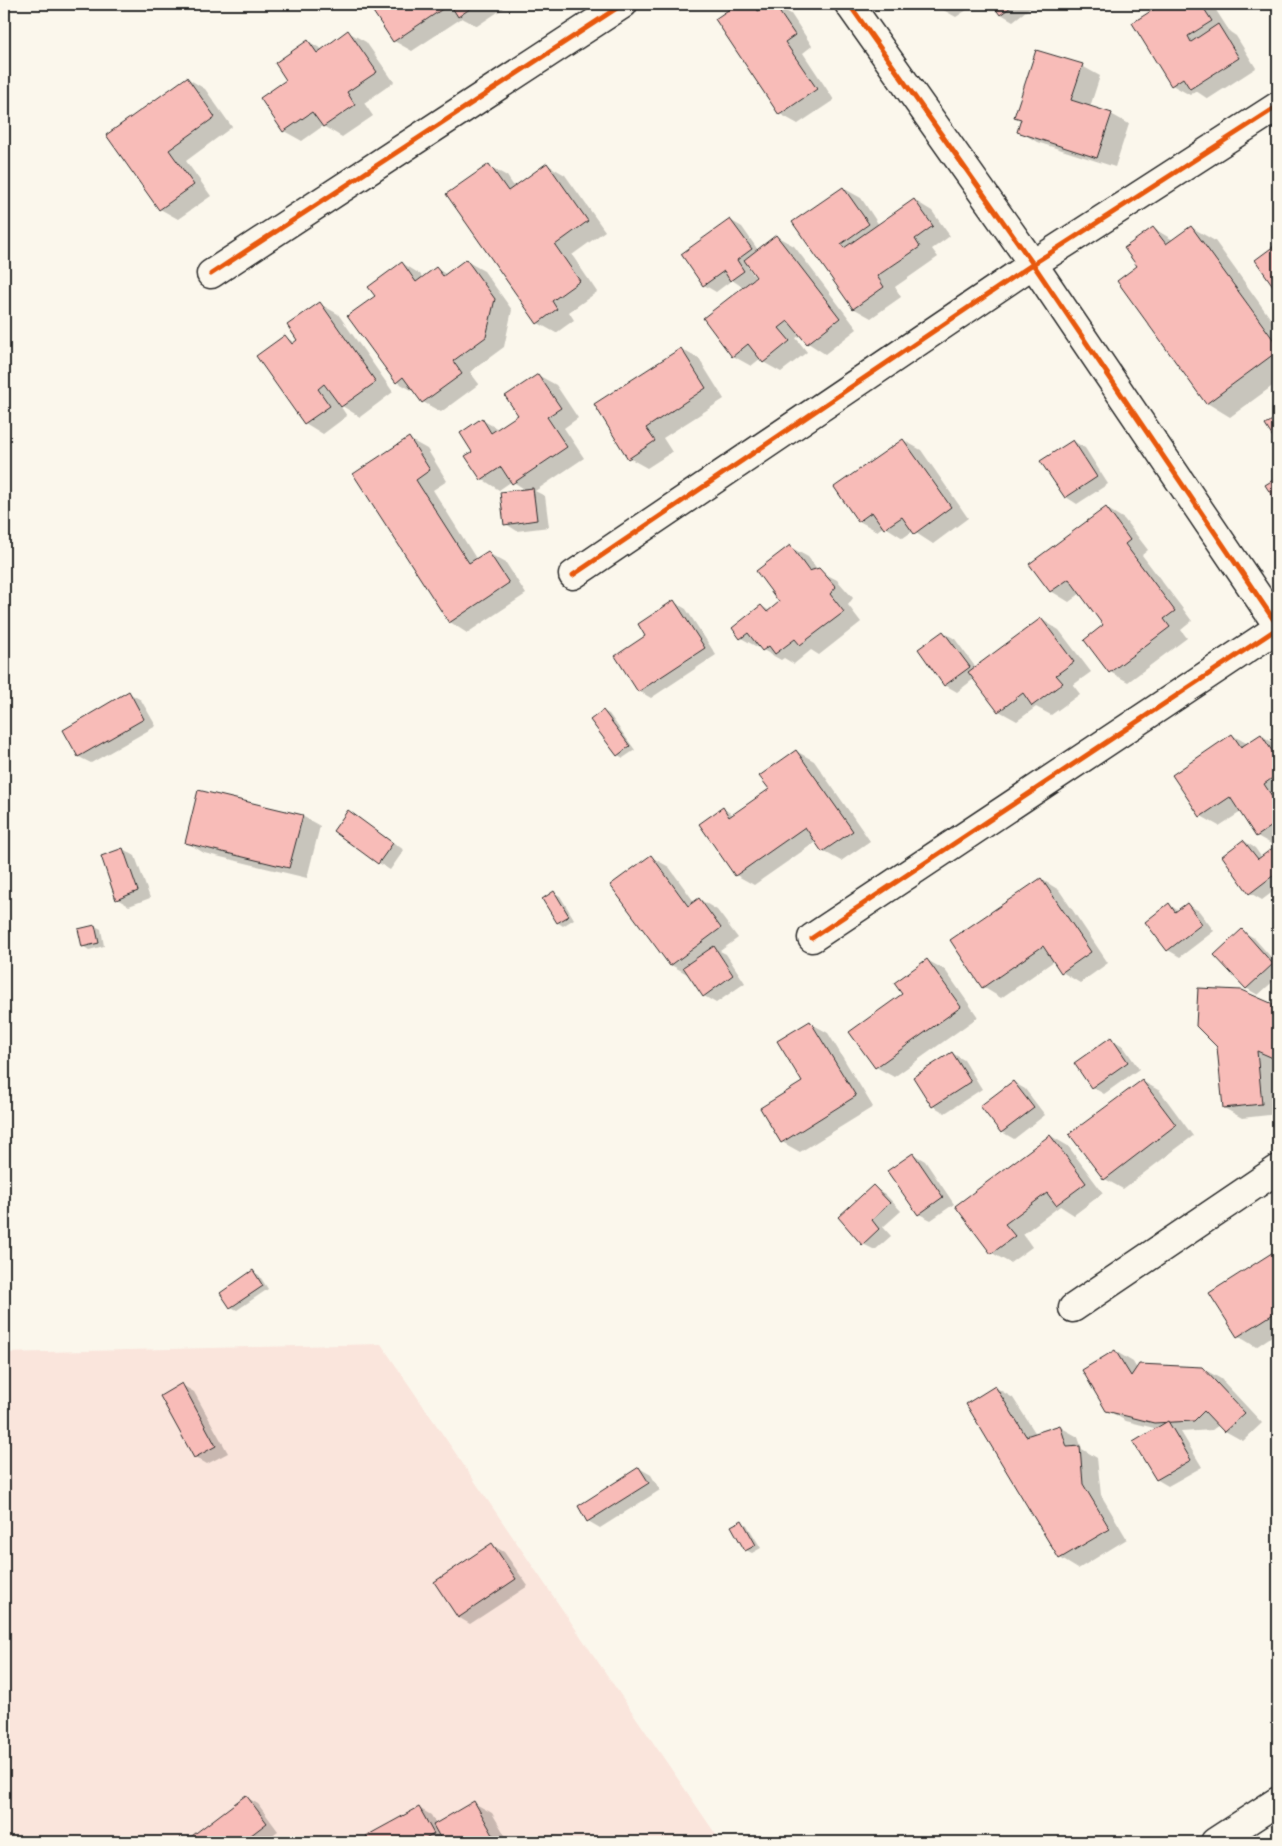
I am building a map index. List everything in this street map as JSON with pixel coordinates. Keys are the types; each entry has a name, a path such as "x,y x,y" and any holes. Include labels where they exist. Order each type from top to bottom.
{"street":[{"path":"211,274 623,4"},
{"path":"812,938 1278,627 1033,264 849,4"},
{"path":"573,575 1033,264 1278,106"},
{"path":"1073,1308 1278,1169"},
{"path":"1215,1842 1278,1801"}],"shaded area":[{"path":"381,1344 721,1842 4,1842 4,1353"}],"building":[{"path":"368,4 450,4 393,42"},
{"path":"450,4 477,4 458,17"},
{"path":"737,4 753,4 758,11 770,4 774,4 795,35 785,42 817,89 779,115 715,19"},
{"path":"992,4 1015,4 1000,15"},
{"path":"1162,4 1201,4 1212,21 1188,36 1191,42 1218,24 1239,58 1190,89 1183,78 1171,86 1132,23"},
{"path":"348,30 377,72 347,92 355,105 323,127 312,112 283,132 260,98 286,80 275,63 308,40 317,53"},
{"path":"1036,50 1083,64 1071,100 1112,113 1097,158 1017,132 1021,119 1014,117"},
{"path":"187,77 215,117 169,150 194,185 159,210 106,135"},
{"path":"547,163 588,221 555,245 580,281 552,301 557,309 537,324 446,194 489,164 508,191"},
{"path":"843,187 869,224 841,244 844,248 914,199 933,226 915,239 920,247 877,276 884,287 853,309 792,222"},
{"path":"730,219 752,249 737,260 744,271 730,281 724,271 703,286 681,254"},
{"path":"1191,226 1278,346 1278,351 1206,404 1117,281 1137,266 1124,248 1153,227 1166,244"},
{"path":"776,235 840,318 807,344 788,321 779,328 790,341 763,363 748,344 732,357 703,318 756,277 744,260"},
{"path":"1278,243 1278,293 1255,260"},
{"path":"466,259 495,299 486,337 453,361 462,374 422,403 403,377 396,383 347,316 375,296 368,287 402,262 416,282 436,267 443,276"},
{"path":"320,302 376,382 341,407 324,384 318,389 330,406 304,424 256,356 285,335 292,344 297,340 287,325"},
{"path":"681,348 706,388 646,428 655,441 628,459 594,404"},
{"path":"538,374 561,408 547,417 567,447 512,484 501,467 481,480 465,456 472,452 460,433 482,418 491,433 518,415 505,396"},
{"path":"1278,416 1278,445 1265,425"},
{"path":"409,437 430,470 416,480 469,563 488,551 509,583 449,623 353,474"},
{"path":"903,439 951,507 914,534 902,517 884,529 872,512 858,522 834,487"},
{"path":"1073,440 1097,477 1065,498 1040,461"},
{"path":"1278,477 1278,505 1265,485"},
{"path":"533,488 537,520 504,525 500,492"},
{"path":"1106,507 1130,540 1125,544 1175,611 1164,619 1170,627 1109,673 1084,640 1103,625 1069,579 1050,592 1029,564"},
{"path":"790,545 809,571 819,568 836,587 830,594 844,612 800,645 795,639 775,654 769,646 762,651 748,633 740,639 732,628 761,605 767,612 779,602 756,571"},
{"path":"674,600 705,648 638,692 615,656 645,636 638,624"},
{"path":"1041,618 1074,662 1056,675 1063,683 1032,706 1023,693 998,712 968,672"},
{"path":"943,631 970,667 944,686 918,649"},
{"path":"129,691 144,719 78,757 63,730"},
{"path":"603,710 630,746 617,756 590,720"},
{"path":"1232,734 1241,747 1261,734 1278,760 1278,774 1264,784 1278,805 1278,822 1256,837 1230,797 1200,817 1172,775"},
{"path":"796,750 853,831 822,852 805,827 735,876 699,824 723,807 729,817 769,789 759,776"},
{"path":"198,790 303,815 289,868 185,843"},
{"path":"348,810 393,843 378,864 333,831"},
{"path":"1243,840 1258,859 1278,844 1278,872 1249,894 1222,856"},
{"path":"123,848 138,891 116,900 101,856"},
{"path":"651,855 688,906 699,898 721,928 670,966 610,885"},
{"path":"1041,878 1091,952 1061,973 1043,946 982,988 950,940"},
{"path":"554,891 569,916 557,923 542,899"},
{"path":"1169,903 1175,912 1187,903 1202,924 1167,951 1145,922"},
{"path":"95,925 99,943 82,947 78,929"},
{"path":"1242,929 1273,964 1246,989 1214,955"},
{"path":"714,946 733,975 703,997 683,967"},
{"path":"927,959 961,1007 875,1068 849,1032 902,994 894,983"},
{"path":"1198,988 1241,990 1273,1004 1273,1013 1278,1016 1278,1047 1273,1058 1257,1051 1262,1104 1223,1108 1217,1047 1196,1026"},
{"path":"810,1021 856,1096 781,1143 760,1108 802,1082 777,1041"},
{"path":"1111,1037 1128,1062 1091,1088 1074,1063"},
{"path":"952,1052 971,1082 932,1107 913,1077"},
{"path":"1142,1080 1176,1125 1104,1180 1069,1134"},
{"path":"1013,1081 1034,1108 1001,1133 980,1106"},
{"path":"1050,1135 1086,1183 1056,1205 1047,1193 1005,1224 1015,1236 991,1254 955,1206"},
{"path":"913,1153 943,1197 918,1215 887,1171"},
{"path":"873,1185 890,1203 872,1220 879,1229 862,1245 838,1217"},
{"path":"1278,1249 1278,1311 1237,1337 1209,1293"},
{"path":"253,1270 263,1286 230,1308 220,1293"},
{"path":"1115,1350 1131,1376 1139,1364 1202,1367 1245,1413 1224,1432 1204,1411 1194,1421 1154,1423 1106,1411 1082,1370"},
{"path":"182,1383 216,1446 194,1458 160,1396"},
{"path":"995,1386 1026,1436 1060,1425 1067,1447 1080,1446 1083,1484 1110,1529 1059,1559 966,1404"},
{"path":"1168,1421 1191,1460 1156,1480 1133,1442"},
{"path":"639,1467 649,1483 587,1522 578,1506"},
{"path":"742,1520 756,1545 745,1551 731,1526"},
{"path":"492,1543 516,1579 458,1618 434,1582"},
{"path":"246,1795 267,1823 242,1842 184,1842"},
{"path":"474,1801 497,1842 441,1842 433,1825"},
{"path":"419,1807 434,1834 420,1842 370,1842 366,1836"}],"cycle path":[{"path":"211,274 623,4"},
{"path":"849,4 1033,264 1278,626"},
{"path":"573,575 1033,264 1278,106"},
{"path":"812,938 1278,628"}]}
